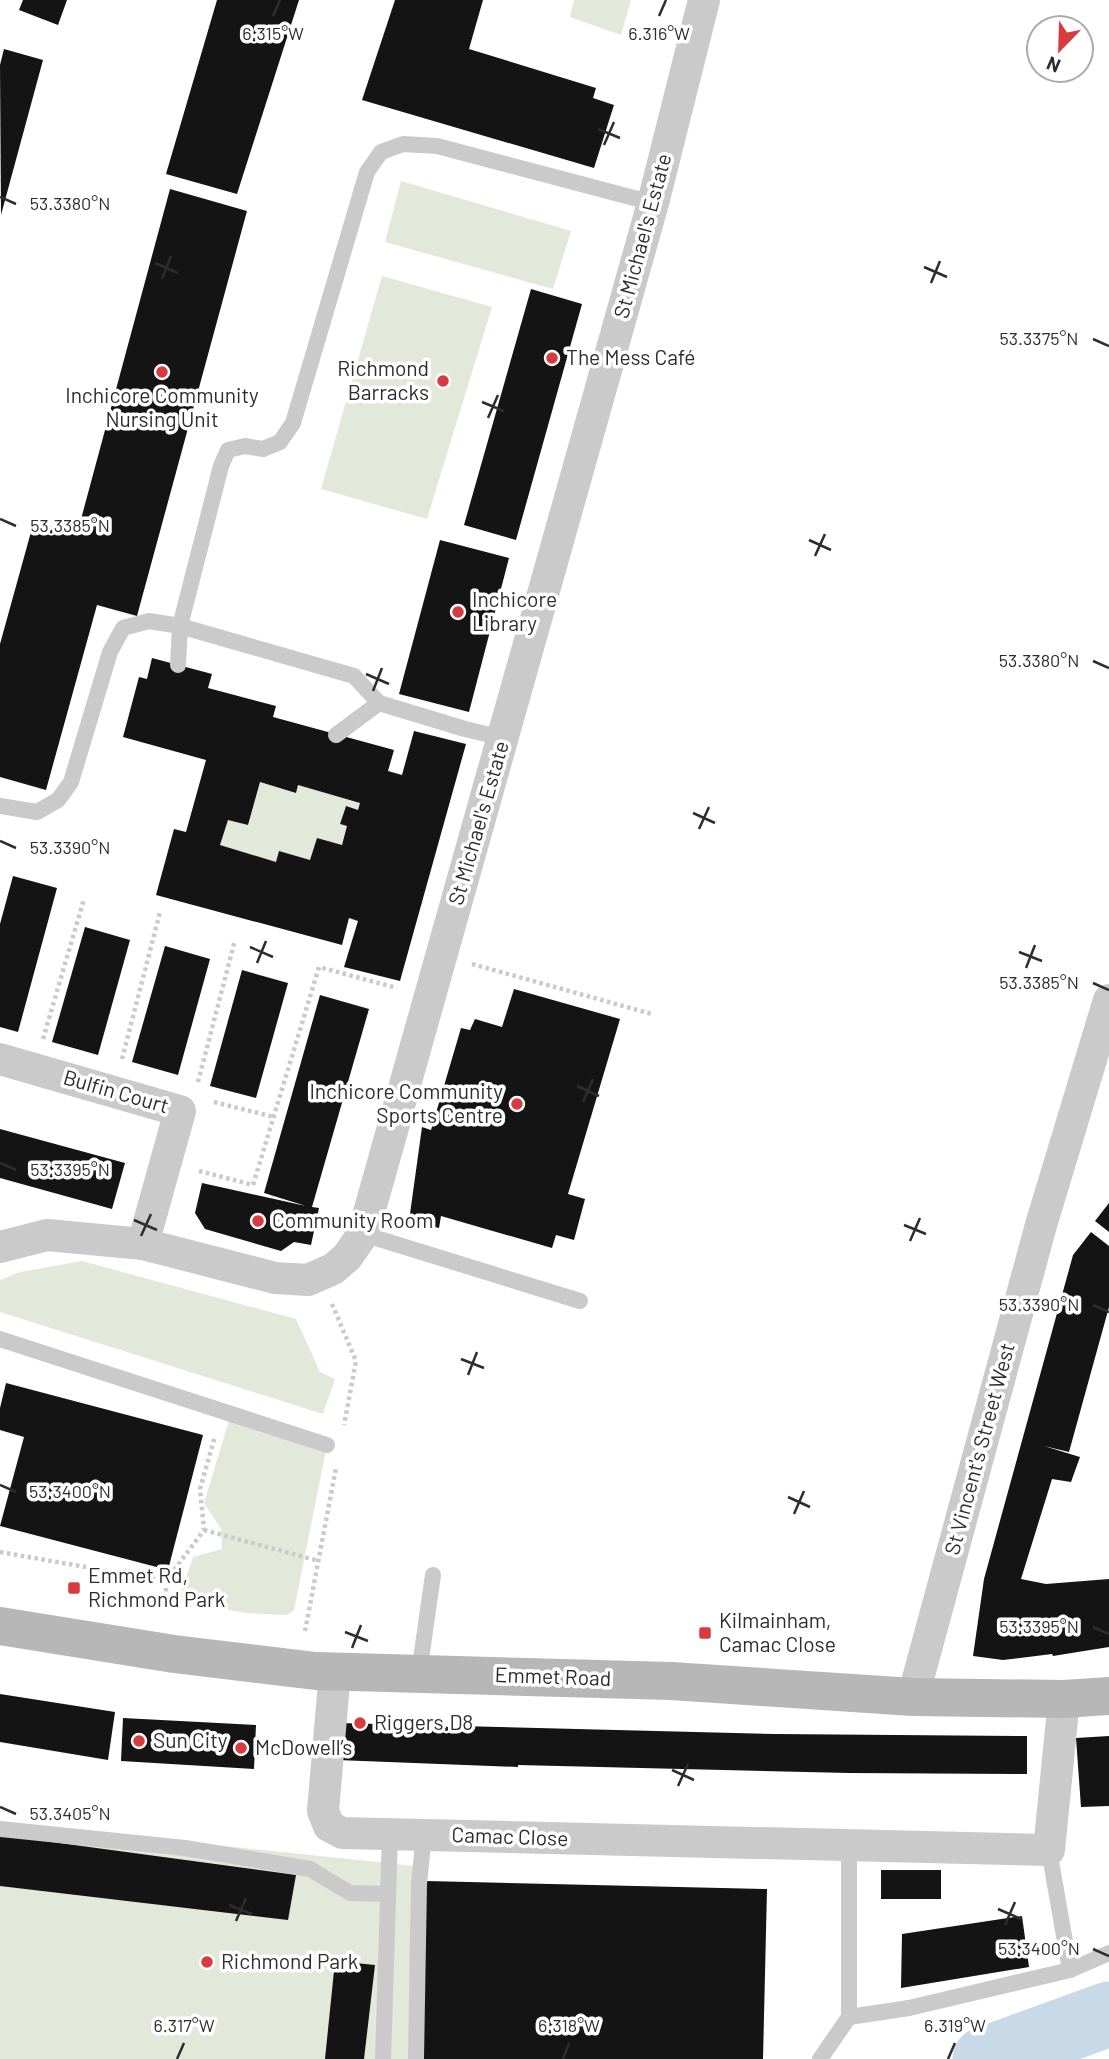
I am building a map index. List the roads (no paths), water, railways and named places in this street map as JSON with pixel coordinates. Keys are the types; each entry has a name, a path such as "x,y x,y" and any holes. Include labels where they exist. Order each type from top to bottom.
{"main road":[{"name":"Emmet Road","path":"0,1626 174,1654 296,1669 671,1681 913,1697 1064,1699 1109,1696"}],"street":[{"name":"St Michael's Estate","path":"0,1247 47,1235 143,1244 275,1278 308,1279 332,1269 347,1257 363,1234 653,203 704,0"},
{"name":"St Vincent's Street West","path":"913,1697 1038,1237 1096,1088 1109,1000"},
{"name":"Bulfin Court","path":"0,1059 180,1111 143,1244"},
{"name":"Camac Close","path":"335,1671 323,1811 329,1826 342,1833 1049,1850"},
{"path":"1049,1850 1064,1699"}],"lane":[{"path":"178,665 180,626 221,466 228,450 246,446 263,449 280,442 293,423 367,172 380,152 403,144 437,146 653,203"},
{"path":"0,806 37,812 58,800 71,782 110,652 124,628 149,621 180,626 355,676 379,703 503,738"},
{"path":"336,734 379,703"},
{"path":"363,1234 580,1301"},
{"path":"0,1339 327,1445"},
{"path":"419,1673 433,1575"},
{"path":"0,1829 186,1848 310,1868 350,1893 387,1894"},
{"path":"383,2059 390,1834"},
{"path":"416,2059 418,1884 424,1835"},
{"path":"820,2059 849,2017 849,1847"},
{"path":"1049,1850 1070,1970"},
{"path":"849,2017 909,2008 1070,1970 1109,1953"}],"waterway":[{"path":"985,2059 1109,2014"}],"place":[{"name":"The Mess Café","path":"552,358"},
{"name":"Inchicore Community Nursing Unit","path":"162,372"},
{"name":"Richmond Barracks","path":"443,381"},
{"name":"Inchicore Library","path":"458,612"},
{"name":"Inchicore Community Sports Centre","path":"517,1104"},
{"name":"Community Room","path":"258,1221"},
{"name":"Emmet Rd, Richmond Park","path":"74,1588"},
{"name":"Kilmainham, Camac Close","path":"705,1633"},
{"name":"Riggers.D8","path":"360,1723"},
{"name":"Sun City","path":"139,1741"},
{"name":"McDowell’s","path":"241,1748"},
{"name":"Richmond Park","path":"207,1962"}]}
